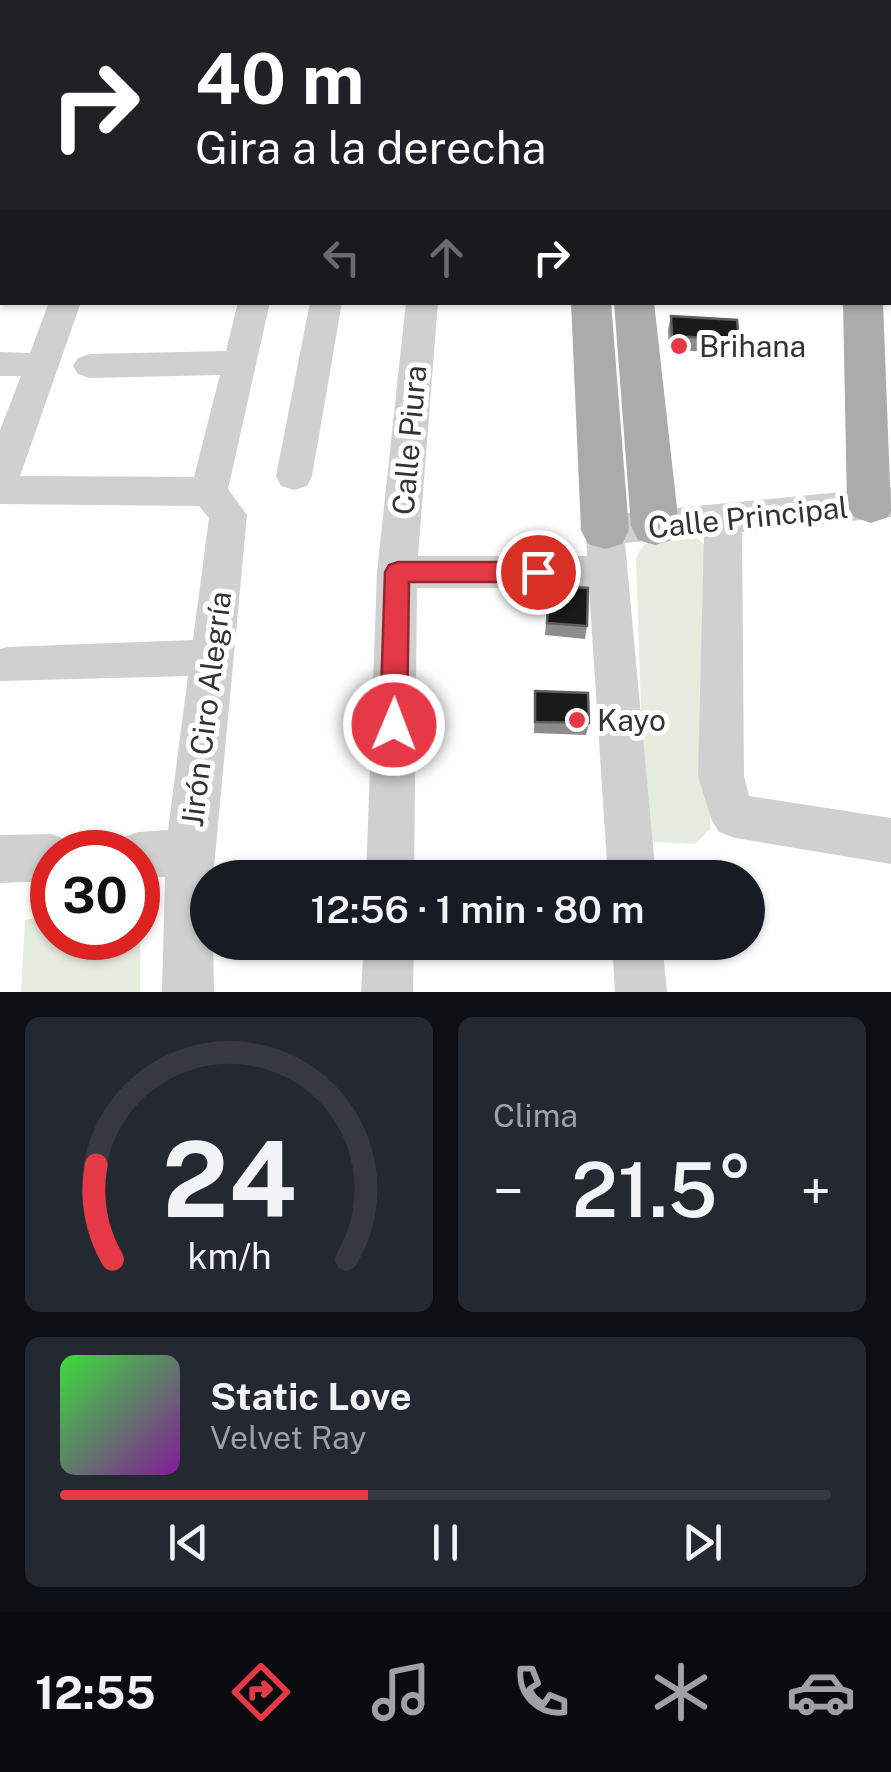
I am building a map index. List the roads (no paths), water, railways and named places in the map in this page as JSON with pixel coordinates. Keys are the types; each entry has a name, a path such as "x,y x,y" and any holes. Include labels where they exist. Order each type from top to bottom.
{"main road":[{"path":"591,305 607,551"},
{"path":"634,305 655,526"},
{"path":"863,305 881,503"}],"street":[{"path":"0,479 63,305"},
{"path":"0,490 209,492 253,305"},
{"path":"294,476 325,305"},
{"name":"Calle Piura","path":"390,860 398,572 422,305"},
{"path":"0,364 42,365"},
{"path":"90,366 242,364"},
{"name":"Jirón Ciro Alegría","path":"188,992 189,853 228,515 209,492"},
{"name":"Calle Principal","path":"398,572 607,551 655,526 881,503"},
{"path":"723,520 721,776 728,805 734,816 891,841"},
{"path":"607,551 631,860"},
{"path":"7,665 214,657"},
{"path":"160,854 189,853"},
{"path":"0,859 30,858"},
{"path":"388,960 388,992"},
{"path":"639,960 641,992"}],"place":[{"name":"Brihana","path":"679,346"},
{"name":"Kayo","path":"577,720"}]}
